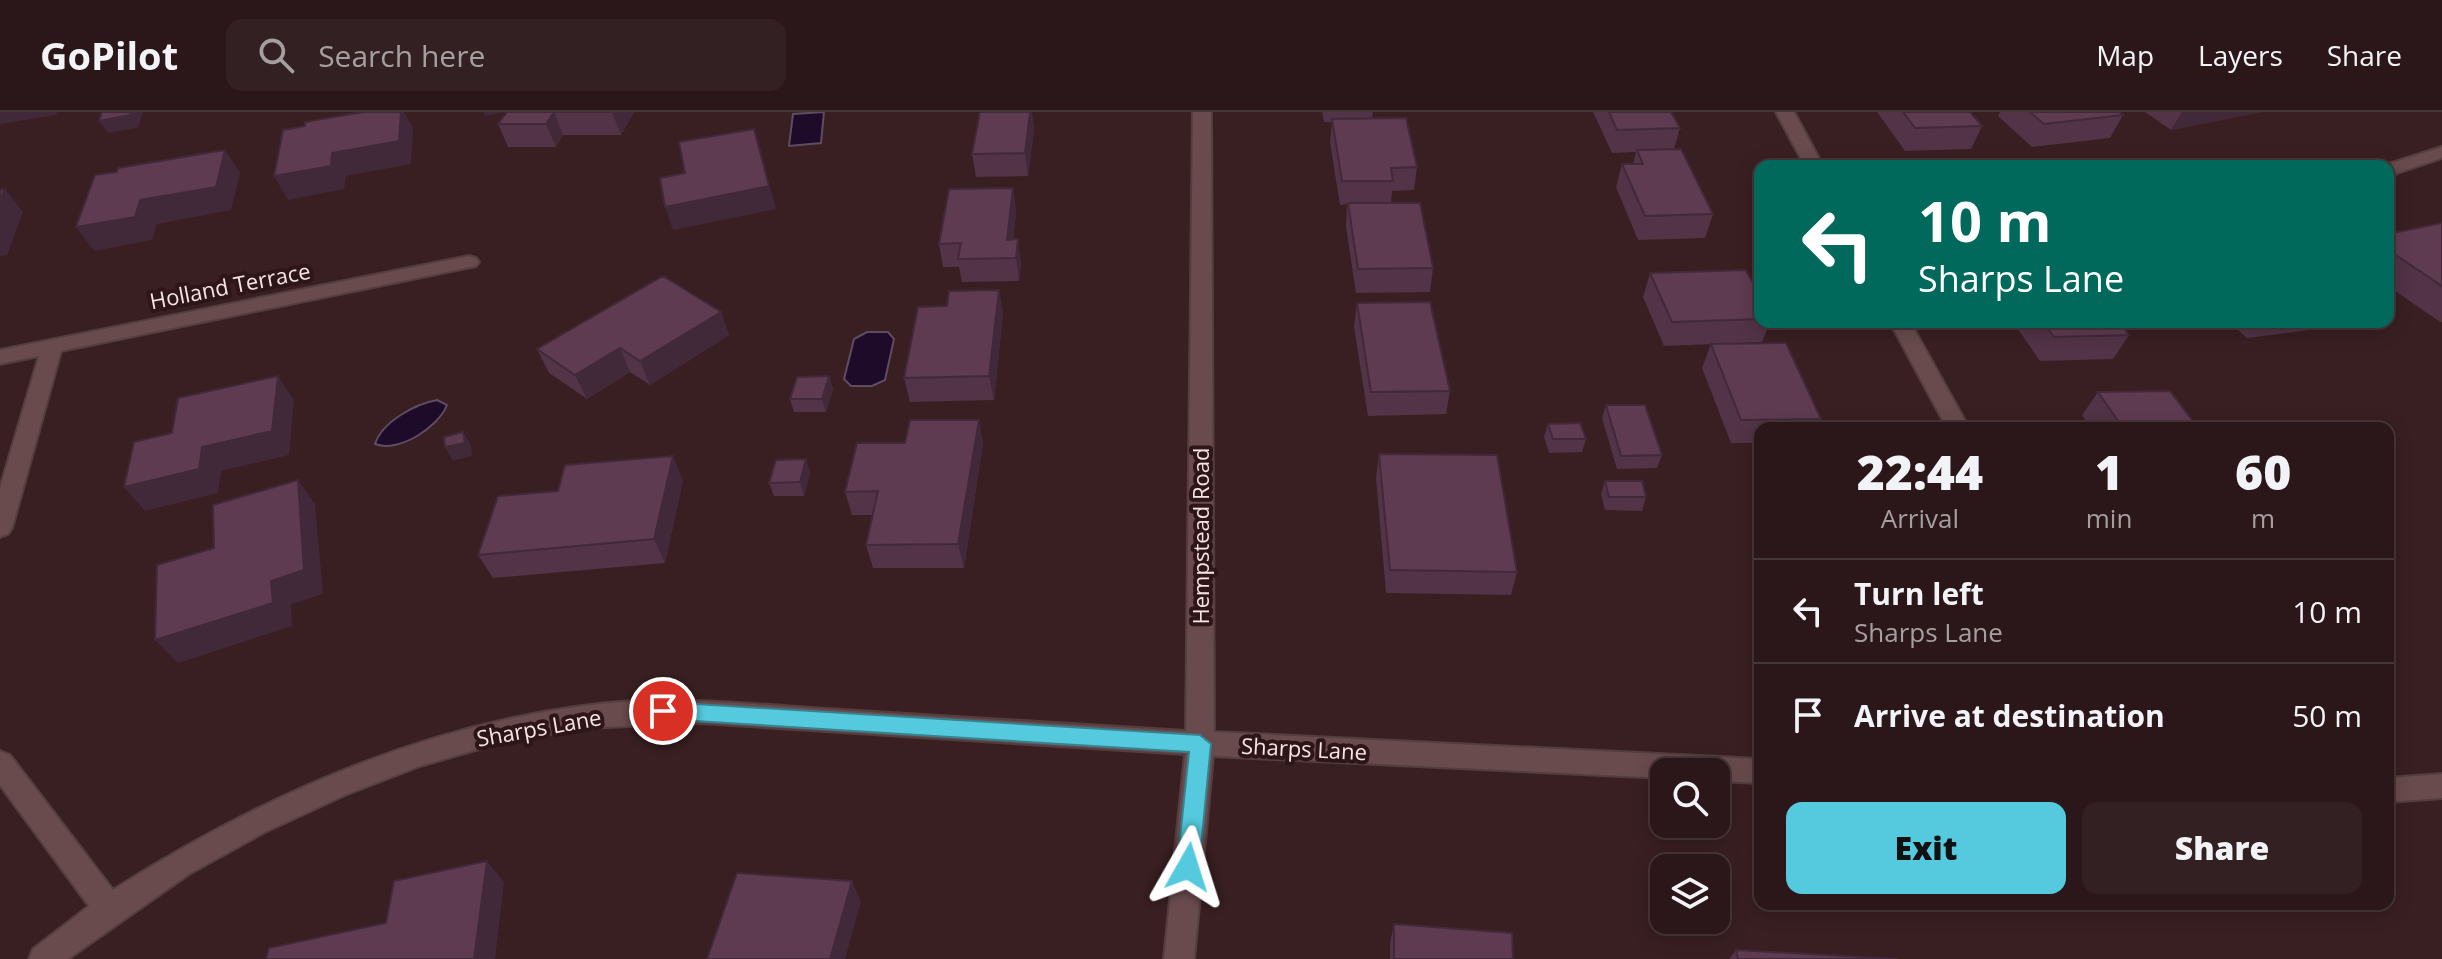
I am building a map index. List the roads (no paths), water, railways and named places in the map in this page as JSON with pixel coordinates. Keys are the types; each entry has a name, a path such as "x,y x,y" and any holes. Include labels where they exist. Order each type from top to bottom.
{"street":[{"name":"Hempstead Road","path":"1179,959 1200,744 1202,112"},
{"path":"1785,112 1811,160"},
{"path":"2394,168 2442,152"},
{"name":"Holland Terrace","path":"0,357 469,262"},
{"path":"1903,328 1955,422"},
{"path":"0,528 52,347"},
{"name":"Sharps Lane","path":"44,959 110,910 225,838 337,784 447,745 552,721 663,711 1200,744 1754,771"},
{"path":"0,763 110,910"},
{"path":"2394,790 2442,786"}]}
